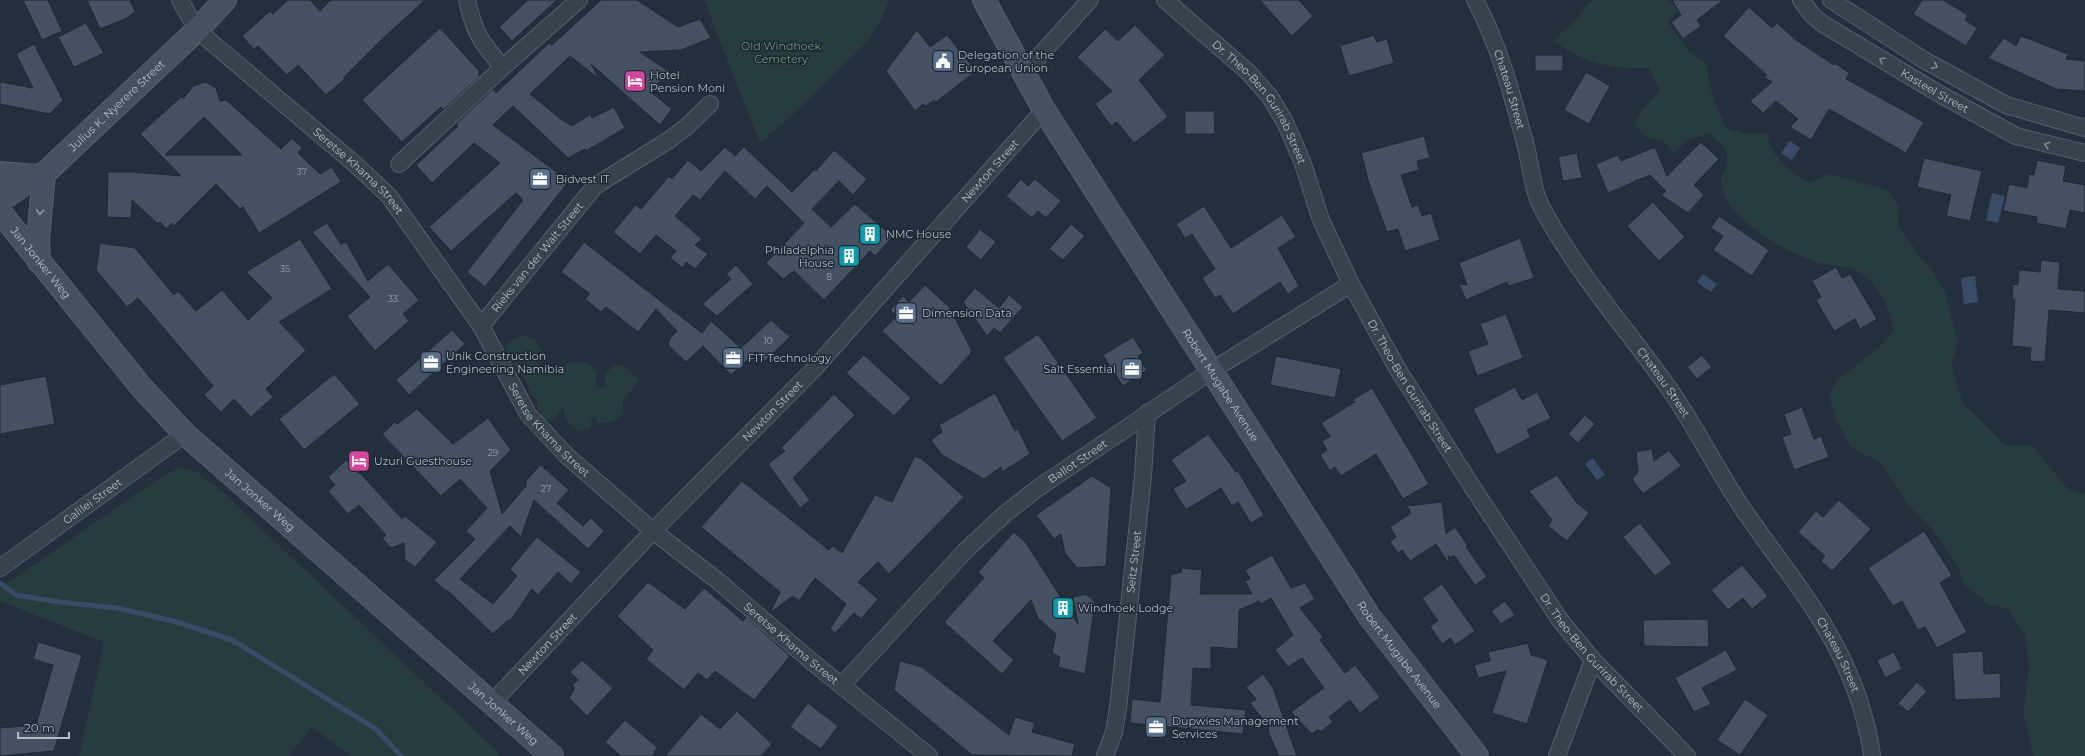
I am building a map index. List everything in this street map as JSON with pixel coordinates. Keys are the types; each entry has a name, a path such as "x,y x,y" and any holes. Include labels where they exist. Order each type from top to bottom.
{"main road":[{"name":"Julius K. Nyerere Street","path":"0,201 40,175 197,30 225,0"},
{"name":"Robert Mugabe Avenue","path":"984,0 1044,110 1369,616 1477,756"},
{"path":"0,173 40,175 38,239 34,256 0,237"},
{"name":"Jan Jonker Weg","path":"0,212 142,388 185,434 552,756"}],"street":[{"name":"Seretse Khama Street","path":"180,0 197,30 356,165 389,196 481,326 528,414 566,455 653,531 718,581 929,756"},
{"path":"467,0 472,22 482,44 503,67"},
{"path":"399,164 503,67 579,0"},
{"path":"1023,74 1090,0"},
{"name":"Dr. Theo-Ben Gurirab Street","path":"1165,0 1248,72 1270,97 1285,122 1302,161 1321,220 1351,284 1397,368 1472,488 1560,620 1593,660 1687,756"},
{"name":"Chateau Street","path":"1475,0 1485,19 1504,68 1527,152 1534,187 1541,206 1565,249 1589,284 1632,337 1670,390 1740,504 1819,615 1838,646 1853,681 1865,719 1872,756"},
{"name":"Kasteel Street","path":"1800,0 1813,16 1823,24 1936,92 2016,136 2085,153"},
{"name":"Kasteel Street","path":"1831,0 1924,60 2006,105 2085,128"},
{"name":"Rieks van der Walt Street","path":"481,326 595,186 677,134 710,104"},
{"name":"Newton Street","path":"492,703 653,531 814,369 1044,110"},
{"name":"Ballot Street","path":"842,685 966,550 988,529 1038,488 1211,370 1351,284"},
{"name":"Seitz Street","path":"1105,756 1114,732 1118,708 1143,476 1147,413"},
{"name":"Galilei Street","path":"0,568 185,434"},
{"path":"1557,756 1593,660"}],"green space":[{"name":"Old Windhoek Cemetery","path":"704,0 889,0 882,18 868,41 801,107 760,143"},
{"path":"1595,0 1669,0 1678,11 1668,22 1689,51 1707,64 1713,97 1727,128 1744,134 1767,133 1769,142 1777,157 1787,168 1808,183 1830,174 1887,190 1899,207 1898,226 1919,256 1933,271 1945,292 1958,344 1951,364 1963,403 2006,446 2032,445 2068,489 2085,494 2085,756 2033,756 2023,713 2029,665 2025,635 2008,609 1990,605 1965,585 1957,565 1932,529 1907,504 1881,463 1851,447 1836,419 1829,397 1836,381 1880,347 1894,330 1889,312 1881,295 1869,280 1853,269 1827,265 1792,252 1763,236 1742,218 1725,197 1721,180 1727,163 1727,158 1725,150 1710,133 1689,139 1673,153 1664,141 1645,137 1634,124 1642,110 1660,90 1649,68 1599,64 1576,55 1553,41 1575,21 1589,3"},
{"path":"522,335 534,339 548,358 537,366 552,370 569,363 587,363 596,372 596,386 600,389 605,386 605,373 615,365 627,368 639,380 623,401 623,414 612,422 599,423 595,416 592,418 590,428 580,432 570,424 566,418 564,406 553,421 545,420 537,408 537,400 532,396 524,379 508,357 506,347 513,339"},
{"path":"179,468 197,472 216,486 502,756 351,756 312,727 288,756 79,756 104,642 0,601 0,588 160,478"}],"water":[{"path":"1790,141 1800,148 1792,160 1781,153"},
{"path":"1992,193 2005,196 1998,223 1986,220"},
{"path":"1703,274 1717,284 1711,292 1697,282"},
{"path":"1975,276 1978,302 1964,304 1961,278"},
{"path":"1593,458 1605,475 1597,480 1585,464"}],"building":[{"path":"23,0 48,0 62,31 42,40"},
{"path":"87,0 130,0 135,12 125,19 100,29"},
{"path":"288,0 310,0 320,11 331,0 425,0 379,42 343,78 345,79 326,95 298,65 287,75 258,46 254,49 242,36 270,11 273,14"},
{"path":"528,0 557,0 512,41 499,27"},
{"path":"601,0 637,0 678,27 700,19 711,38 681,50 640,52 668,71 651,92 672,109 660,125 591,64 599,79 570,56 530,94 562,120 572,126 591,114 592,118 614,107 625,128 586,151 585,149 568,158 513,106 493,125 566,179 566,185 485,287 467,272 523,200 516,193 451,251 429,227 500,163 474,143 432,183 416,165 458,126 456,124 493,89 496,93 549,43 552,45"},
{"path":"1260,0 1299,0 1313,16 1292,36"},
{"path":"1672,0 1723,0 1697,20 1701,26 1683,39 1671,22 1681,15"},
{"path":"1922,0 1943,0 1968,15 1965,20 1977,28 1966,46 1913,14"},
{"path":"1749,7 1772,28 1777,23 1796,40 1849,73 1846,79 1924,122 1906,153 1829,109 1811,140 1790,127 1798,119 1776,101 1763,113 1750,101 1772,82 1764,77 1767,75 1723,36"},
{"path":"86,23 104,53 74,67 58,37"},
{"path":"1135,25 1165,55 1139,80 1168,117 1134,143 1117,122 1111,126 1095,104 1112,91 1077,57 1105,29 1118,41"},
{"path":"440,28 480,72 478,74 480,76 443,110 441,107 402,142 362,100"},
{"path":"917,30 930,47 947,35 976,71 936,102 934,100 926,106 923,104 915,111 886,71"},
{"path":"1374,35 1377,42 1387,39 1394,63 1349,76 1340,46"},
{"path":"2021,36 2068,54 2066,59 2085,61 2085,91 2056,89 1988,58 2004,38 2016,46"},
{"path":"34,44 63,100 50,114 0,104 0,82 33,88 16,54"},
{"path":"1535,55 1563,55 1563,71 1535,71"},
{"path":"1586,72 1610,86 1589,124 1564,110"},
{"path":"206,82 216,88 220,101 226,100 281,149 292,138 302,148 298,153 320,174 332,167 341,182 259,233 243,207 240,209 216,184 174,226 172,223 166,229 160,222 158,224 132,200 131,218 107,217 108,172 132,172 181,176 140,134 181,97 184,98 193,86","holes":["204,117 242,155 165,155"]},
{"path":"1185,111 1214,111 1215,134 1185,134"},
{"path":"1424,136 1430,158 1417,161 1419,170 1401,175 1412,207 1418,205 1422,216 1431,213 1440,240 1405,251 1398,229 1387,232 1369,183 1361,153"},
{"path":"1701,142 1719,159 1694,185 1704,195 1688,213 1661,195 1666,191 1650,175 1638,180 1637,179 1634,182 1608,193 1596,164 1618,155 1621,161 1655,147 1667,176"},
{"path":"725,147 735,156 744,147 792,192 815,169 816,171 834,150 867,179 853,195 839,181 812,209 831,227 855,204 893,237 875,256 870,251 824,300 794,271 783,279 766,263 804,223 767,186 755,199 725,171 700,200 693,195 675,216 702,239 695,245 708,254 695,269 686,262 683,268 670,258 676,251 656,235 640,254 613,232 636,205 641,209 669,176 672,179 688,160 701,171"},
{"path":"1577,153 1582,178 1563,181 1558,157"},
{"path":"1924,158 1982,171 1970,221 1946,216 1951,195 1917,187"},
{"path":"2037,160 2066,166 2063,181 2085,185 2085,213 2070,210 2066,229 2036,223 2037,217 2003,211 2009,184 2027,188 2029,174 2034,175"},
{"path":"1021,179 1028,186 1035,179 1061,201 1046,218 1038,211 1032,218 1006,196"},
{"path":"1653,202 1685,237 1659,261 1627,226"},
{"path":"1204,206 1231,248 1282,215 1296,237 1278,248 1299,286 1288,294 1280,282 1233,314 1220,295 1215,298 1202,278 1215,269 1192,234 1185,238 1176,224"},
{"path":"1719,216 1769,250 1752,276 1713,250 1723,236 1711,228"},
{"path":"327,223 341,244 346,242 368,281 388,264 419,300 403,314 409,321 375,351 347,316 370,297 312,232"},
{"path":"1071,224 1085,236 1063,260 1049,249"},
{"path":"980,229 996,242 981,260 966,247"},
{"path":"1520,238 1534,278 1509,286 1507,282 1466,300 1459,284 1467,285 1459,263"},
{"path":"300,239 332,289 279,322 306,350 266,389 273,397 251,417 234,399 221,412 204,395 213,386 138,298 127,307 96,270 100,243 135,248 174,295 178,291 196,311 222,290 248,320 272,298 246,272"},
{"path":"584,242 702,333 711,321 741,348 771,320 790,337 765,361 756,352 731,375 703,346 686,362 668,345 670,338 677,331 656,309 638,332 606,307 601,312 585,299 590,294 561,272"},
{"path":"2041,260 2060,262 2058,289 2085,291 2085,313 2049,310 2045,362 2030,361 2031,348 2012,346 2015,299 2012,299 2013,284 2018,285 2019,270 2040,272"},
{"path":"736,265 753,284 717,316 702,304 731,279 726,274"},
{"path":"1836,267 1842,278 1850,274 1877,319 1860,329 1855,319 1834,331 1816,300 1821,297 1812,281"},
{"path":"925,285 949,307 971,349 971,353 941,386 882,331 897,316 890,310 903,296 909,302"},
{"path":"975,288 999,308 1009,295 1023,307 1000,333 994,328 987,336 963,302"},
{"path":"1506,314 1523,358 1477,376 1468,351 1488,344 1480,324"},
{"name":"Unik Construction Engineering Namibia","path":"452,330 465,344 409,395 396,380"},
{"path":"1038,334 1097,418 1062,441 1003,358"},
{"path":"1133,337 1143,353 1138,356 1147,370 1123,386 1103,355"},
{"path":"864,355 911,398 894,416 846,373"},
{"path":"1702,355 1712,367 1697,379 1687,367"},
{"path":"1276,356 1341,369 1335,398 1270,385"},
{"path":"334,374 360,404 304,450 279,419"},
{"path":"46,376 55,424 0,434 0,385"},
{"path":"1515,387 1522,400 1537,392 1551,418 1527,430 1531,437 1497,455 1473,409"},
{"path":"1372,388 1429,484 1403,499 1376,454 1341,476 1335,467 1330,471 1320,455 1327,450 1322,442 1330,436 1321,423 1355,402 1351,401"},
{"path":"995,393 1015,431 1018,429 1030,454 1002,472 1001,467 984,479 942,455 931,440 942,432 939,425"},
{"path":"834,394 855,415 793,478 810,500 800,508 768,464 785,451 781,448"},
{"path":"1802,407 1814,439 1821,436 1829,457 1794,470 1782,437 1791,434 1784,414"},
{"path":"417,409 453,444 488,418 511,450 490,471 502,514 526,486 526,481 540,465 543,467 545,466 544,468 569,490 557,503 583,526 591,518 604,531 588,549 534,500 521,537 510,526 460,579 493,604 517,576 510,569 537,537 581,572 571,584 558,572 538,595 532,589 510,621 508,620 493,634 447,590 446,591 434,580 475,539 466,531 487,508 460,479 441,496 382,434 395,422 397,424"},
{"path":"1585,415 1595,424 1578,443 1568,434"},
{"path":"1208,434 1236,472 1238,471 1264,515 1251,523 1238,502 1232,506 1221,488 1186,510 1173,489 1186,481 1171,460"},
{"path":"1652,449 1654,461 1669,450 1681,466 1643,494 1632,479 1638,472 1636,452"},
{"path":"915,456 923,460 964,497 889,574 878,562 858,582 878,599 861,619 854,613 835,633 830,629 846,604 815,578 799,601 793,596 770,613 780,592 701,527 742,481 829,550 833,546 842,553 875,495 892,502"},
{"path":"346,460 359,474 360,473 402,519 405,516 437,542 415,567 405,560 404,543 391,548 382,538 386,535 359,505 348,514 328,491 335,485 328,477"},
{"path":"1557,475 1576,502 1589,513 1567,541 1548,526 1552,520 1529,491"},
{"path":"1092,476 1111,488 1106,566 1077,568 1065,553 1061,534 1054,539 1036,515"},
{"path":"1839,500 1871,529 1832,571 1821,561 1825,556 1798,532 1816,511 1823,517"},
{"path":"1442,502 1446,534 1455,527 1468,546 1466,547 1487,577 1475,585 1454,555 1450,558 1448,555 1450,565 1436,544 1410,561 1402,550 1398,553 1390,542 1396,537 1390,527 1411,513 1407,506"},
{"path":"1640,523 1672,563 1655,576 1623,537"},
{"path":"1924,531 1952,575 1940,583 1967,632 1937,648 1925,627 1918,630 1902,601 1893,606 1868,568"},
{"name":"Windhoek Lodge","path":"1014,532 1026,543 1078,624 1073,597 1086,594 1095,602 1085,674 1058,667 1060,657 1052,653 1056,634 1038,618 1031,600 993,641 1014,660 1002,674 944,622 984,578 978,572"},
{"path":"1272,555 1291,588 1305,583 1315,599 1300,608 1323,637 1320,640 1345,673 1355,665 1380,697 1360,713 1350,700 1329,717 1333,722 1320,732 1318,729 1312,734 1291,712 1324,688 1302,658 1288,667 1275,650 1293,635 1271,598 1261,604 1259,601 1239,610 1238,649 1211,647 1211,669 1193,668 1191,705 1246,710 1243,734 1130,723 1132,699 1160,702 1171,575 1182,572 1181,568 1202,570 1200,594 1252,594 1245,581 1250,579 1245,570"},
{"path":"1742,565 1768,596 1752,609 1743,598 1728,610 1711,590"},
{"path":"648,582 685,609 704,588 743,621 746,617 790,656 754,700 715,671 707,680 698,673 684,690 646,659 653,650 617,616"},
{"path":"1442,584 1475,631 1455,645 1450,638 1442,644 1430,626 1438,621 1422,598"},
{"path":"1505,601 1515,615 1501,624 1491,611"},
{"path":"1708,619 1709,647 1644,646 1643,620"},
{"path":"38,642 82,655 54,751 0,756 0,728 36,725 53,665 33,659"},
{"path":"1528,643 1531,655 1548,660 1527,724 1492,713 1506,671 1478,678 1474,665 1490,661 1488,652"},
{"path":"1726,650 1737,670 1702,688 1711,704 1694,712 1675,678"},
{"path":"1983,651 1984,674 2000,673 2001,698 1955,700 1952,653"},
{"path":"1894,652 1902,669 1885,678 1877,660"},
{"path":"582,660 613,688 587,716 569,698 575,688 572,685 578,680 570,672"},
{"path":"900,661 922,667 1009,735 1015,717 1035,723 1032,732 1075,744 1072,756 972,755 894,690"},
{"path":"1263,674 1273,688 1297,756 1279,756 1269,734 1268,726 1250,703 1256,699 1246,687"},
{"path":"1917,682 1927,691 1908,712 1898,703"},
{"path":"1745,699 1768,715 1740,755 1717,740"},
{"path":"808,703 838,726 821,749 790,727"},
{"path":"737,711 772,744 761,756 665,756 701,714 720,729"},
{"path":"625,720 657,747 653,756 621,756 605,742"}],"waterway":[{"path":"0,583 16,595 60,602 117,608 173,621 232,640 376,729 401,756"}],"place":[{"name":"Delegation of the European Union","path":"943,61"},
{"name":"Hotel Pension Moni","path":"635,81"},
{"name":"Bidvest IT","path":"540,179"},
{"name":"NMC House","path":"870,234"},
{"name":"Philadelphia House","path":"849,256"},
{"name":"Dimension Data","path":"906,313"},
{"name":"FIT Technology","path":"733,358"},
{"name":"Unik Construction Engineering Namibia","path":"431,362"},
{"name":"Salt Essential","path":"1132,369"},
{"name":"Uzuri Guesthouse","path":"359,461"},
{"name":"Windhoek Lodge","path":"1063,608"},
{"name":"Dupwies Management Services","path":"1156,727"}]}
